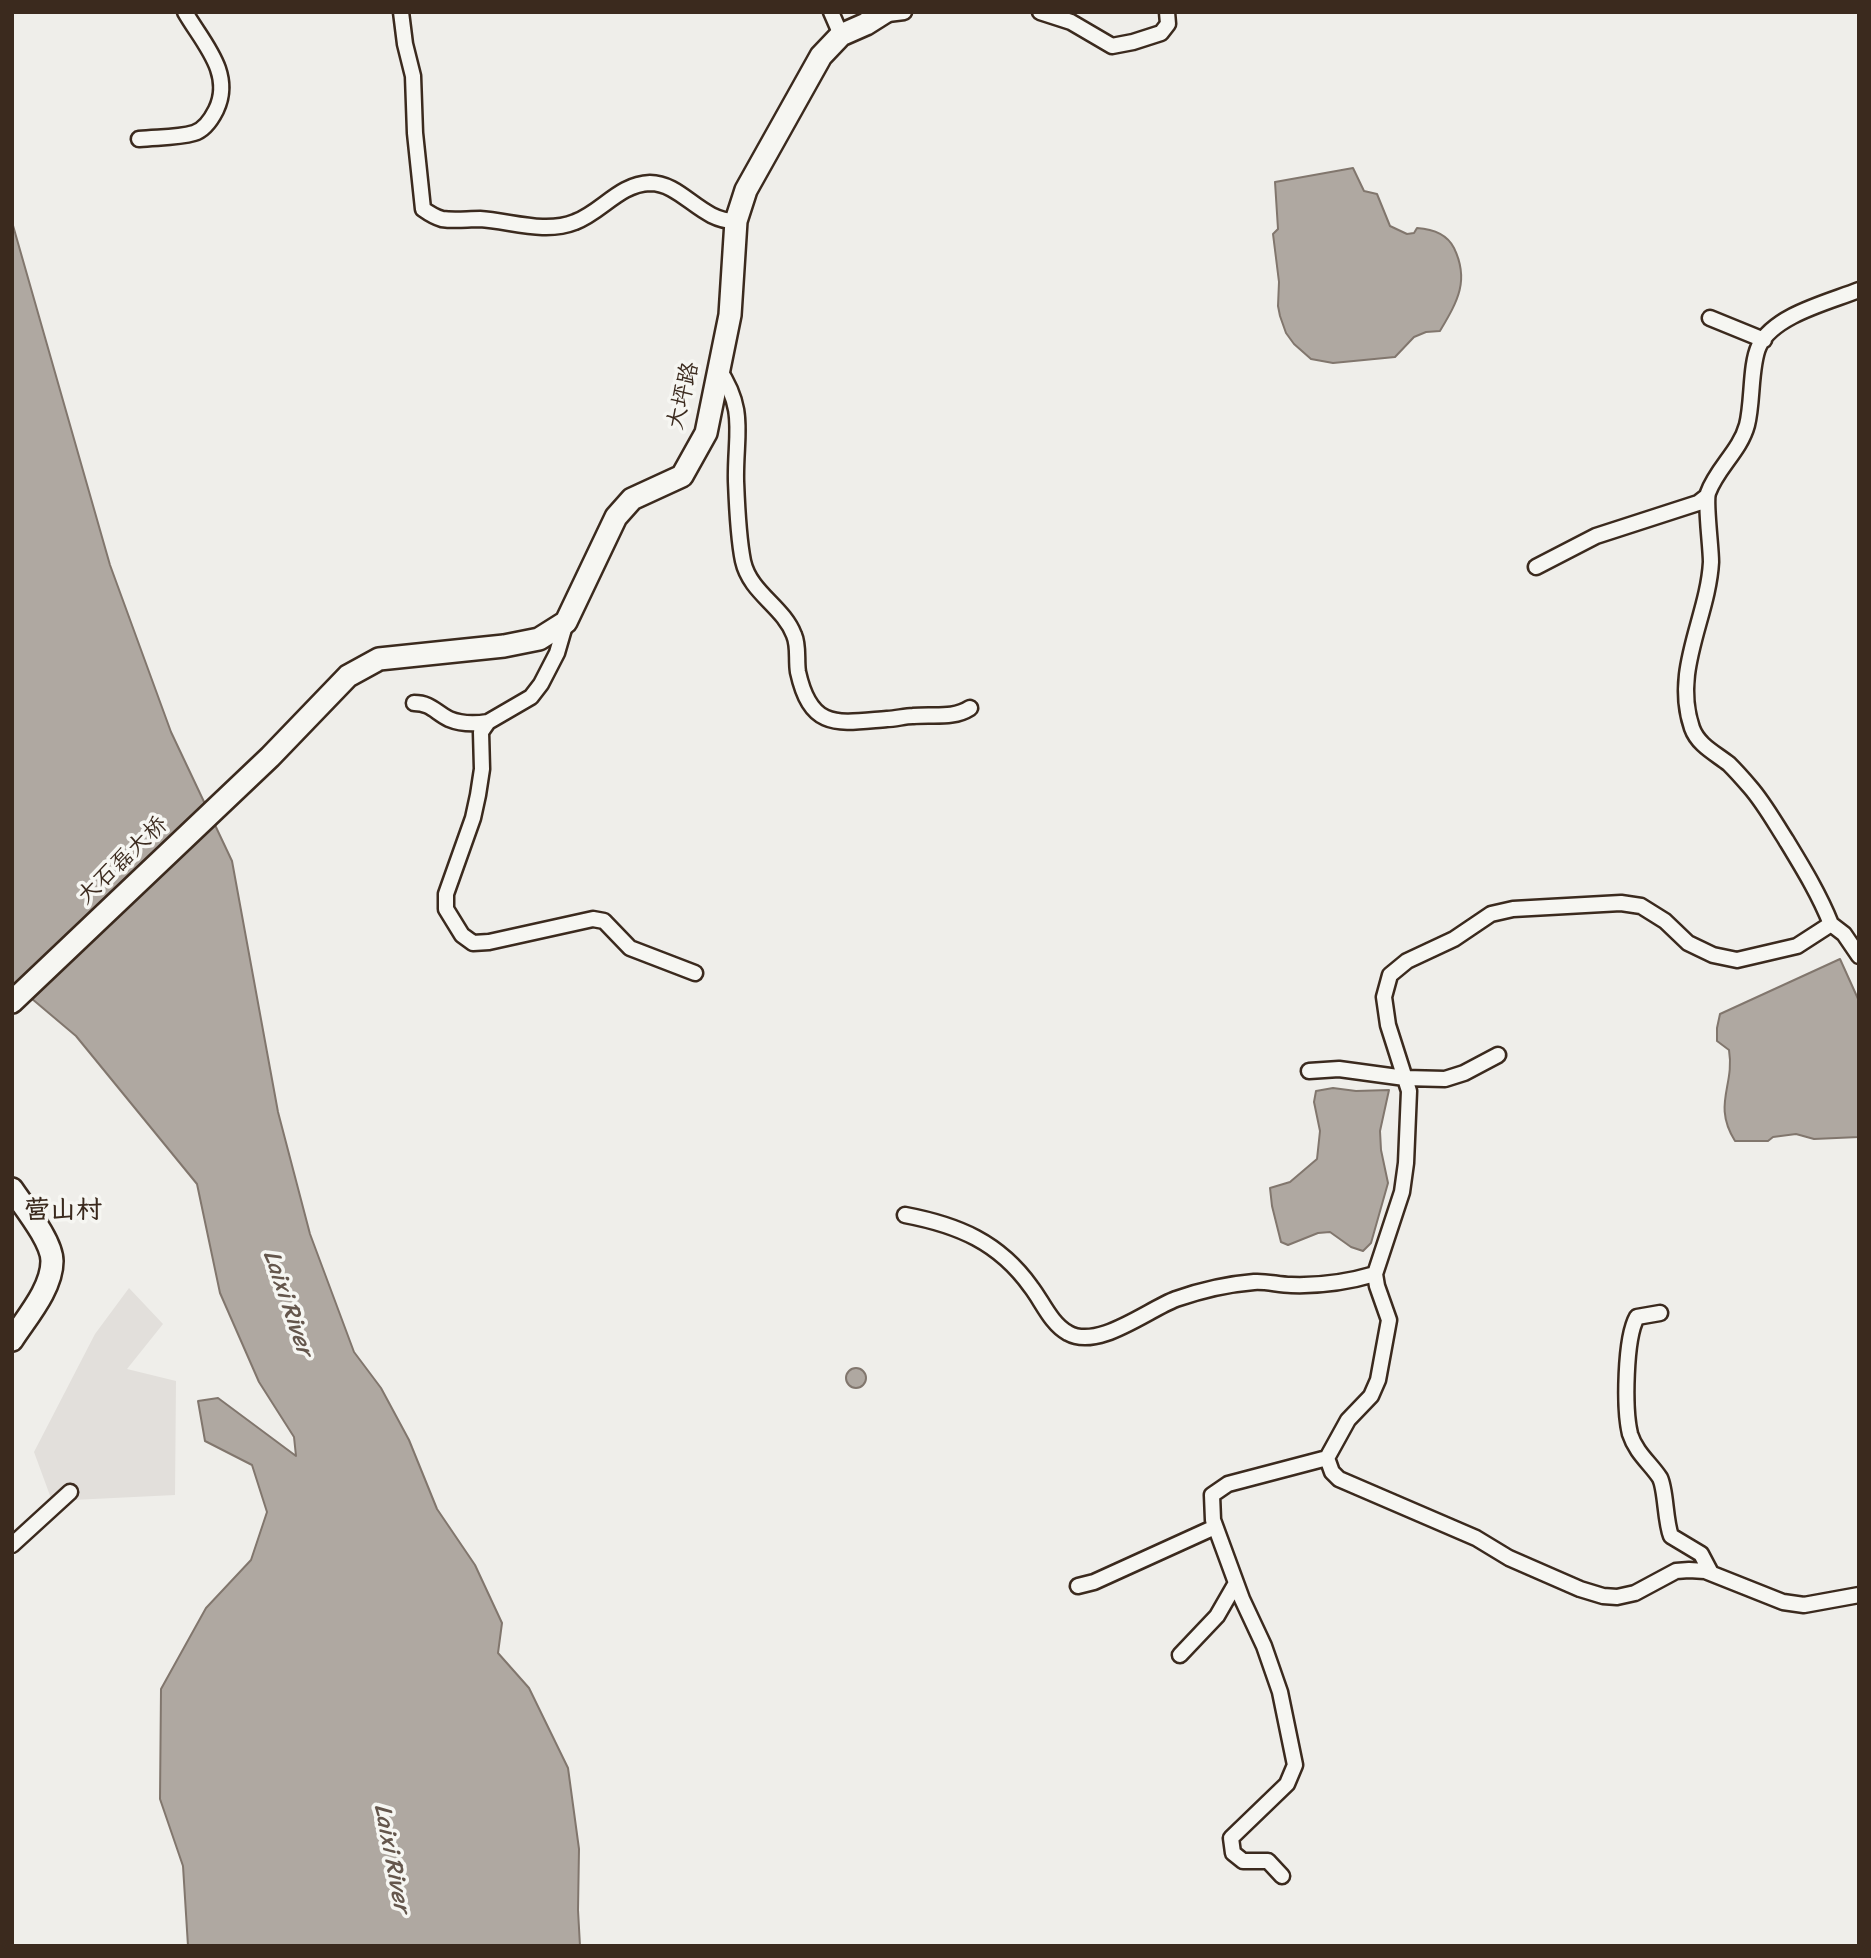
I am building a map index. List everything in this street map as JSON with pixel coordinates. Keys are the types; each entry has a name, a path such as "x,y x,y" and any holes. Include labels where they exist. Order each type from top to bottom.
{"main road":[{"name":"大坪路","path":"566,622 616,517 632,499 682,476 706,433 730,315 736,221 746,190 821,56 841,35 883,14"},
{"name":"大石磊大桥","path":"12,1002 270,757 348,676 379,659 504,646 539,639 566,622"},
{"path":"12,1189 47,1243 52,1259 45,1288 12,1340"}],"street":[{"path":"139,139 195,133 205,126 219,104 221,75 207,44 185,12"},
{"path":"401,12 413,76 415,134 423,209 433,216 535,226 564,226 592,214 618,193 639,184 652,183 667,186 707,214 724,221 736,221"},
{"path":"831,12 841,35"},
{"path":"883,14 904,12"},
{"path":"1040,12 1071,22 1112,46 1161,33 1168,24 1167,12"},
{"path":"1536,567 1596,536 1698,503 1706,496 1737,450 1747,425 1759,346 1786,319 1859,290"},
{"path":"1710,318 1764,340"},
{"path":"718,368 732,393 739,424 736,479 743,562 748,577 785,619 795,636 797,669 812,706 829,719 844,723 913,716 961,715 970,708"},
{"path":"1706,496 1711,560 1709,588 1691,648 1686,680 1687,711 1693,732 1708,750 1729,764 1752,789 1821,897 1832,924 1844,934 1859,956"},
{"path":"566,622 557,653 531,698 488,722 481,732 482,769 473,818 446,894 446,909 462,935 473,943 489,942 593,919 604,921 630,948 695,973"},
{"path":"414,704 425,703 450,719 460,722 488,722"},
{"path":"1282,1876 1268,1861 1243,1861 1233,1853 1231,1838 1287,1784 1295,1765 1280,1692 1215,1527 1212,1495 1228,1484 1327,1458 1348,1420 1371,1396 1378,1380 1389,1320 1375,1274 1402,1192 1409,1091 1388,1025 1384,996 1390,975 1407,961 1454,939 1491,914 1513,909 1620,903 1641,906 1665,921 1688,943 1713,956 1737,960 1797,946 1832,924"},
{"path":"1309,1070 1339,1069 1405,1078 1445,1079 1464,1073 1498,1055"},
{"path":"905,1215 966,1231 990,1246 1014,1266 1056,1322 1068,1333 1084,1336 1097,1337 1112,1332 1178,1299 1214,1290 1256,1282 1293,1285 1347,1282 1375,1274"},
{"path":"1660,1313 1637,1317 1631,1328 1628,1359 1630,1434 1640,1453 1660,1478 1671,1536 1700,1554 1711,1573"},
{"path":"1327,1458 1332,1472 1339,1479 1476,1538 1509,1558 1580,1589 1603,1596 1616,1597 1635,1593 1676,1571 1689,1570 1711,1573 1783,1602 1804,1605 1859,1595"},
{"path":"12,1545 70,1492"},
{"path":"1078,1586 1094,1582 1215,1527"},
{"path":"1180,1655 1217,1616 1236,1583"}],"shaded area":[{"path":"129,1288 163,1324 127,1369 176,1381 175,1495 52,1501 34,1452 95,1334"}],"water":[{"path":"1353,168 1364,191 1377,194 1390,226 1407,234 1414,233 1417,228 1428,230 1447,239 1459,260 1461,281 1456,301 1440,331 1426,332 1414,337 1395,357 1333,363 1311,359 1294,344 1286,333 1280,316 1273,234 1278,229 1275,182"},
{"name":"Laixi River","path":"12,222 110,565 171,732 232,861 278,1112 310,1234 354,1352 381,1388 409,1440 437,1509 475,1565 502,1623 498,1653 529,1688 568,1768 579,1849 580,1946 188,1946 183,1866 160,1799 161,1689 206,1608 251,1560 267,1512 252,1465 205,1441 198,1401 218,1398 296,1456 294,1437 259,1382 220,1293 197,1184 76,1036 12,982"},
{"path":"1840,959 1859,1001 1859,1137 1814,1139 1796,1134 1773,1137 1768,1141 1735,1141 1725,1116 1730,1063 1729,1050 1717,1041 1720,1014"},
{"path":"1333,1088 1356,1091 1389,1090 1380,1131 1388,1183 1371,1243 1363,1251 1351,1247 1330,1232 1318,1233 1288,1245 1281,1242 1272,1206 1270,1188 1290,1182 1317,1159 1320,1131 1314,1102 1316,1091"},
{"path":"856,1368 863,1371 866,1378 863,1385 856,1388 849,1385 846,1378 849,1371"}],"district":[{"name":"营山村","path":"63,1211"}]}
